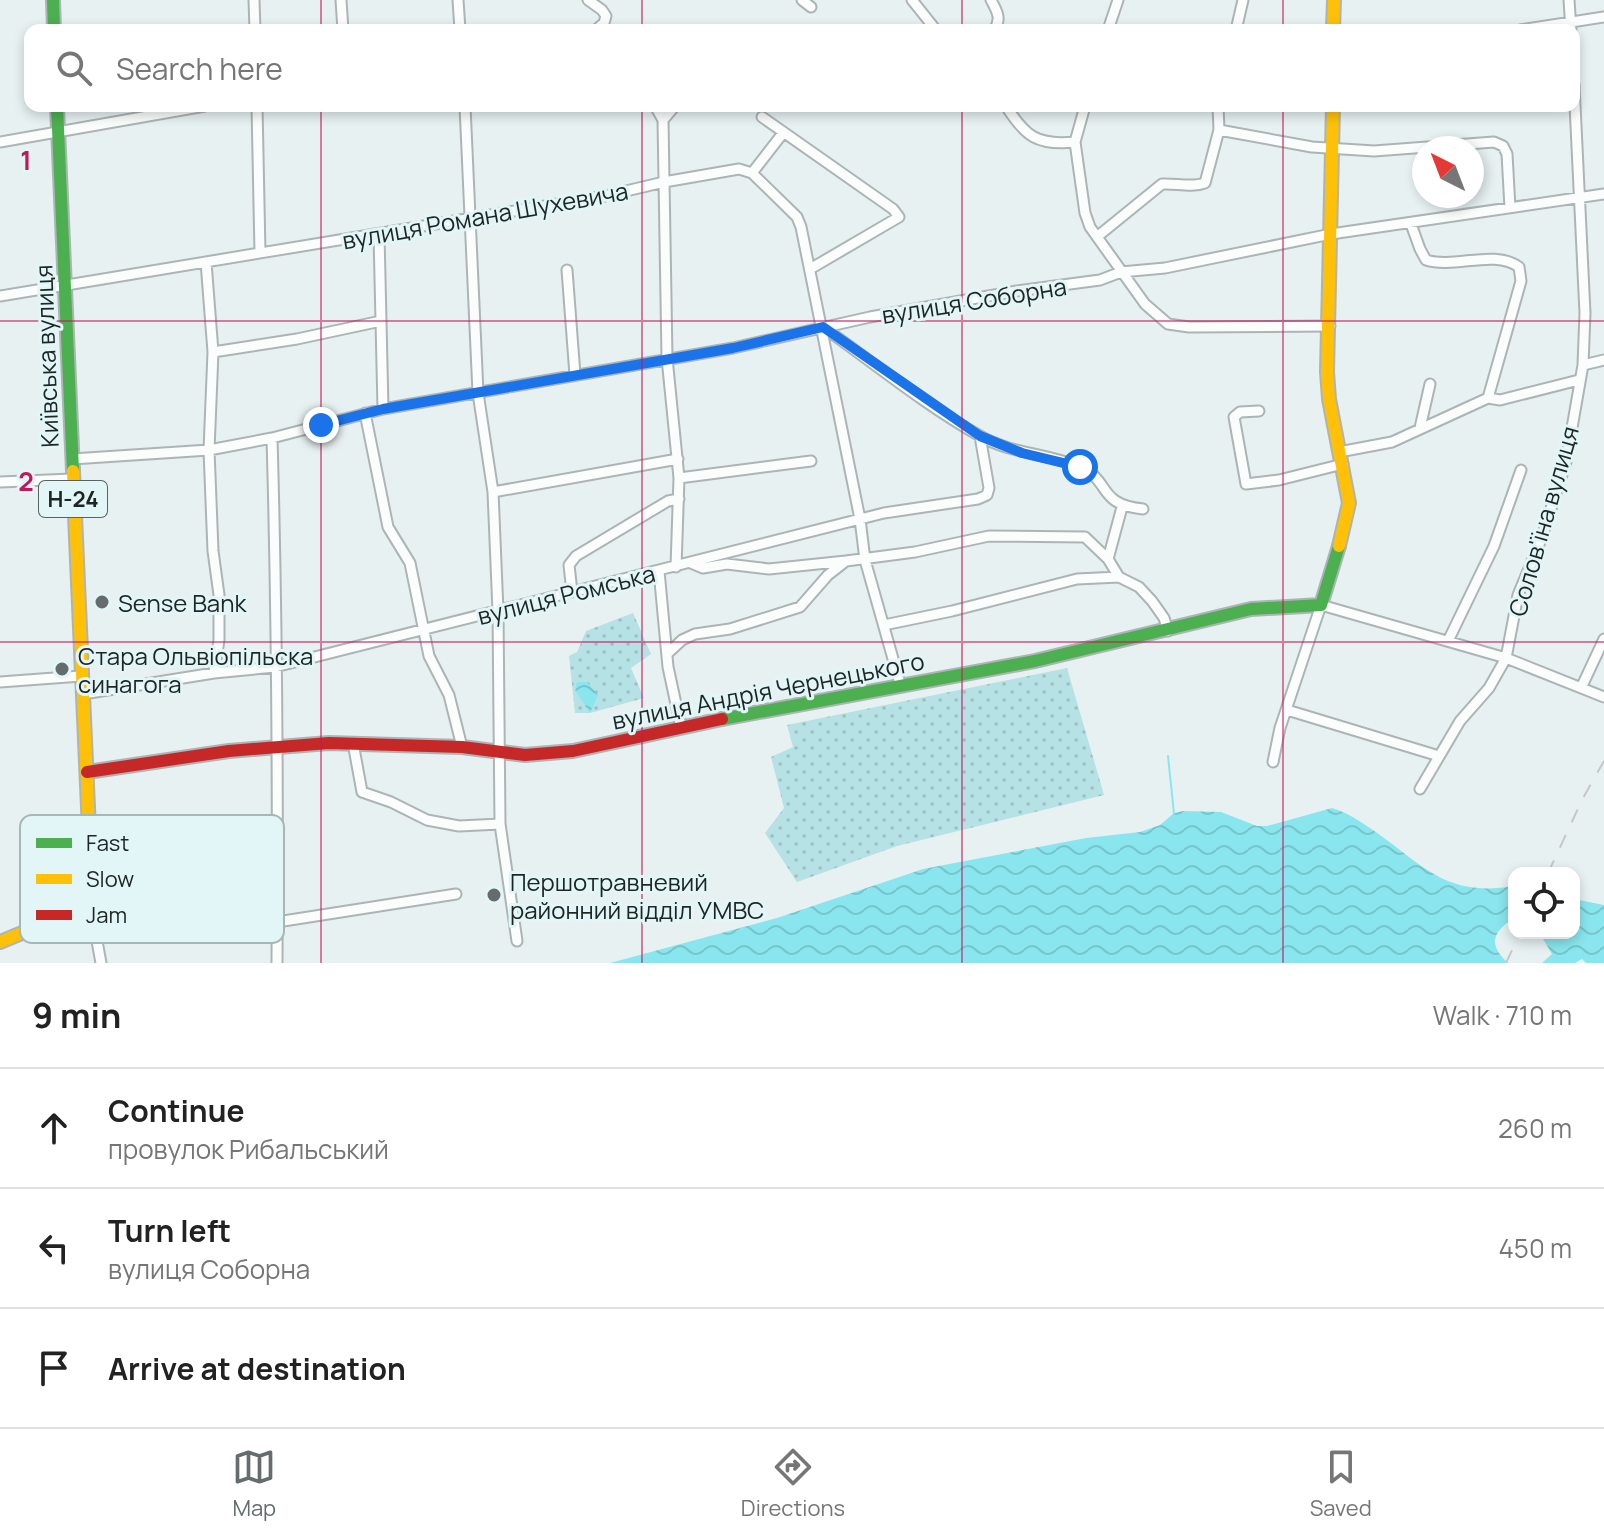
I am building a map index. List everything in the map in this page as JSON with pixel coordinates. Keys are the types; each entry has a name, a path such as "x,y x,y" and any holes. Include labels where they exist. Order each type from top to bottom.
{"street":[{"path":"53,0 54,24"},
{"path":"254,0 255,24"},
{"path":"341,0 343,24"},
{"path":"458,0 460,24"},
{"path":"588,0 606,16 603,24"},
{"path":"912,0 931,24"},
{"path":"991,0 998,13 998,24"},
{"path":"1110,24 1118,0"},
{"path":"1237,24 1243,0"},
{"path":"1333,24 1334,0"},
{"path":"1569,0 1570,24"},
{"path":"1574,24 1604,17"},
{"name":"Київська вулиця","path":"57,112 89,815"},
{"path":"0,142 172,112"},
{"path":"257,112 260,253"},
{"path":"465,112 478,393 493,492 498,611 500,824 517,941"},
{"path":"658,112 663,120 667,358 679,478 676,567"},
{"path":"663,120 670,112"},
{"path":"1010,112 1021,129 1030,136 1059,144 1075,142"},
{"path":"1083,112 1075,142 1085,213 1090,227 1145,304 1168,324 1189,327 1330,326"},
{"path":"1098,236 1162,184 1205,183 1219,130 1218,112"},
{"path":"1273,762 1347,520 1349,503 1329,399 1327,372 1333,112"},
{"name":"Солов'їна вулиця","path":"1420,789 1460,721 1489,688 1506,658 1518,595 1542,537 1566,462 1583,365 1585,293 1575,112"},
{"path":"762,117 871,193 899,217 810,269"},
{"path":"1219,130 1331,148 1374,151 1499,143 1507,154 1510,208"},
{"path":"783,133 752,173 797,217 823,327 865,560 901,687"},
{"name":"вулиця Романа Шухевича","path":"0,296 605,196 739,169 752,173"},
{"name":"вулиця Соборна","path":"72,459 209,450 272,438 383,409 733,348 823,327 1017,291 1100,280 1121,272 1165,268 1331,234 1604,194"},
{"path":"1411,224 1422,255 1431,262 1494,260 1519,267 1521,281 1488,398"},
{"path":"379,234 383,409"},
{"path":"206,262 213,352 209,450 213,551 219,595 219,640 214,673"},
{"path":"567,270 575,375"},
{"path":"213,352 297,339 381,321"},
{"path":"823,327 980,436 1022,453 1080,467 1092,475 1111,499 1122,507 1143,509"},
{"path":"1583,365 1604,360"},
{"path":"1259,411 1240,412 1234,417 1246,484 1279,480 1392,442 1488,398 1500,400 1579,380"},
{"path":"1420,428 1430,384"},
{"path":"365,413 388,527 410,563 429,656 449,695 462,747"},
{"name":"вулиця Ромська","path":"83,694 214,673 275,667 860,519 978,499 987,495 989,488 980,436"},
{"path":"272,438 278,815"},
{"path":"493,492 678,459"},
{"path":"679,478 811,461"},
{"path":"1448,641 1494,546 1521,470"},
{"path":"0,482 72,479"},
{"path":"572,592 569,565 576,556 668,501 679,499"},
{"path":"1108,559 1122,507"},
{"path":"689,562 703,568 727,564 769,569 865,560 1010,535 1085,537 1108,559 1119,577"},
{"path":"667,654 682,640 695,634 730,629 800,607 828,575 846,561"},
{"path":"659,571 667,654 681,727"},
{"path":"884,625 1077,579 1119,577 1139,587 1152,601 1164,618 1168,631"},
{"name":"вулиця Андрія Чернецького","path":"87,772 229,751 353,743 462,747 525,755 573,751 681,727 1035,661 1251,609 1321,605 1506,658 1604,697"},
{"path":"1582,686 1604,639"},
{"path":"0,682 81,676"},
{"path":"1287,710 1439,756"},
{"path":"353,743 362,792 427,820 459,826 500,824"},
{"path":"284,921 456,894"},
{"path":"0,942 20,934"},
{"path":"97,943 101,963"}],"shaded area":[{"path":"633,613 651,654 631,668 644,698 590,713 575,713 569,656 577,652 586,631"},
{"path":"1067,668 1104,795 897,846 797,882 765,833 784,808 771,757 793,747 787,725"}],"water":[{"path":"577,682 587,682 598,695 590,713 575,690"},
{"path":"1332,808 1356,819 1436,875 1469,887 1508,886 1508,923 1497,934 1495,945 1508,963 610,963 777,918 923,869 1086,838 1140,832 1160,825 1174,813 1183,811 1221,812 1257,826"},
{"path":"1580,900 1604,905 1604,963 1586,963 1582,959 1575,963 1542,963 1552,954 1543,939 1580,939"}],"waterway":[{"path":"1168,756 1174,814"}],"railway":[{"path":"1551,867 1604,761"},
{"path":"1506,963 1517,939"}],"traffic: fast":[{"path":"53,0 54,24"},
{"path":"57,112 73,471"},
{"path":"722,719 1035,661 1251,609 1321,605 1339,546"}],"traffic: slow":[{"path":"1333,24 1334,0"},
{"path":"1333,112 1327,372 1329,399 1349,503 1339,546"},
{"path":"73,471 88,815"},
{"path":"0,942 20,934"}],"traffic: jam":[{"path":"87,772 229,751 329,743 462,747 525,755 573,751 722,719"}],"place":[{"name":"Sense Bank","path":"102,602"},
{"name":"Стара Ольвіопільска синагога","path":"62,669"},
{"name":"Першотравневий районний відділ УМВС","path":"494,895"}],"route":[{"path":"321,425 383,409 733,348 823,327 980,436 1022,453 1080,467"}]}
